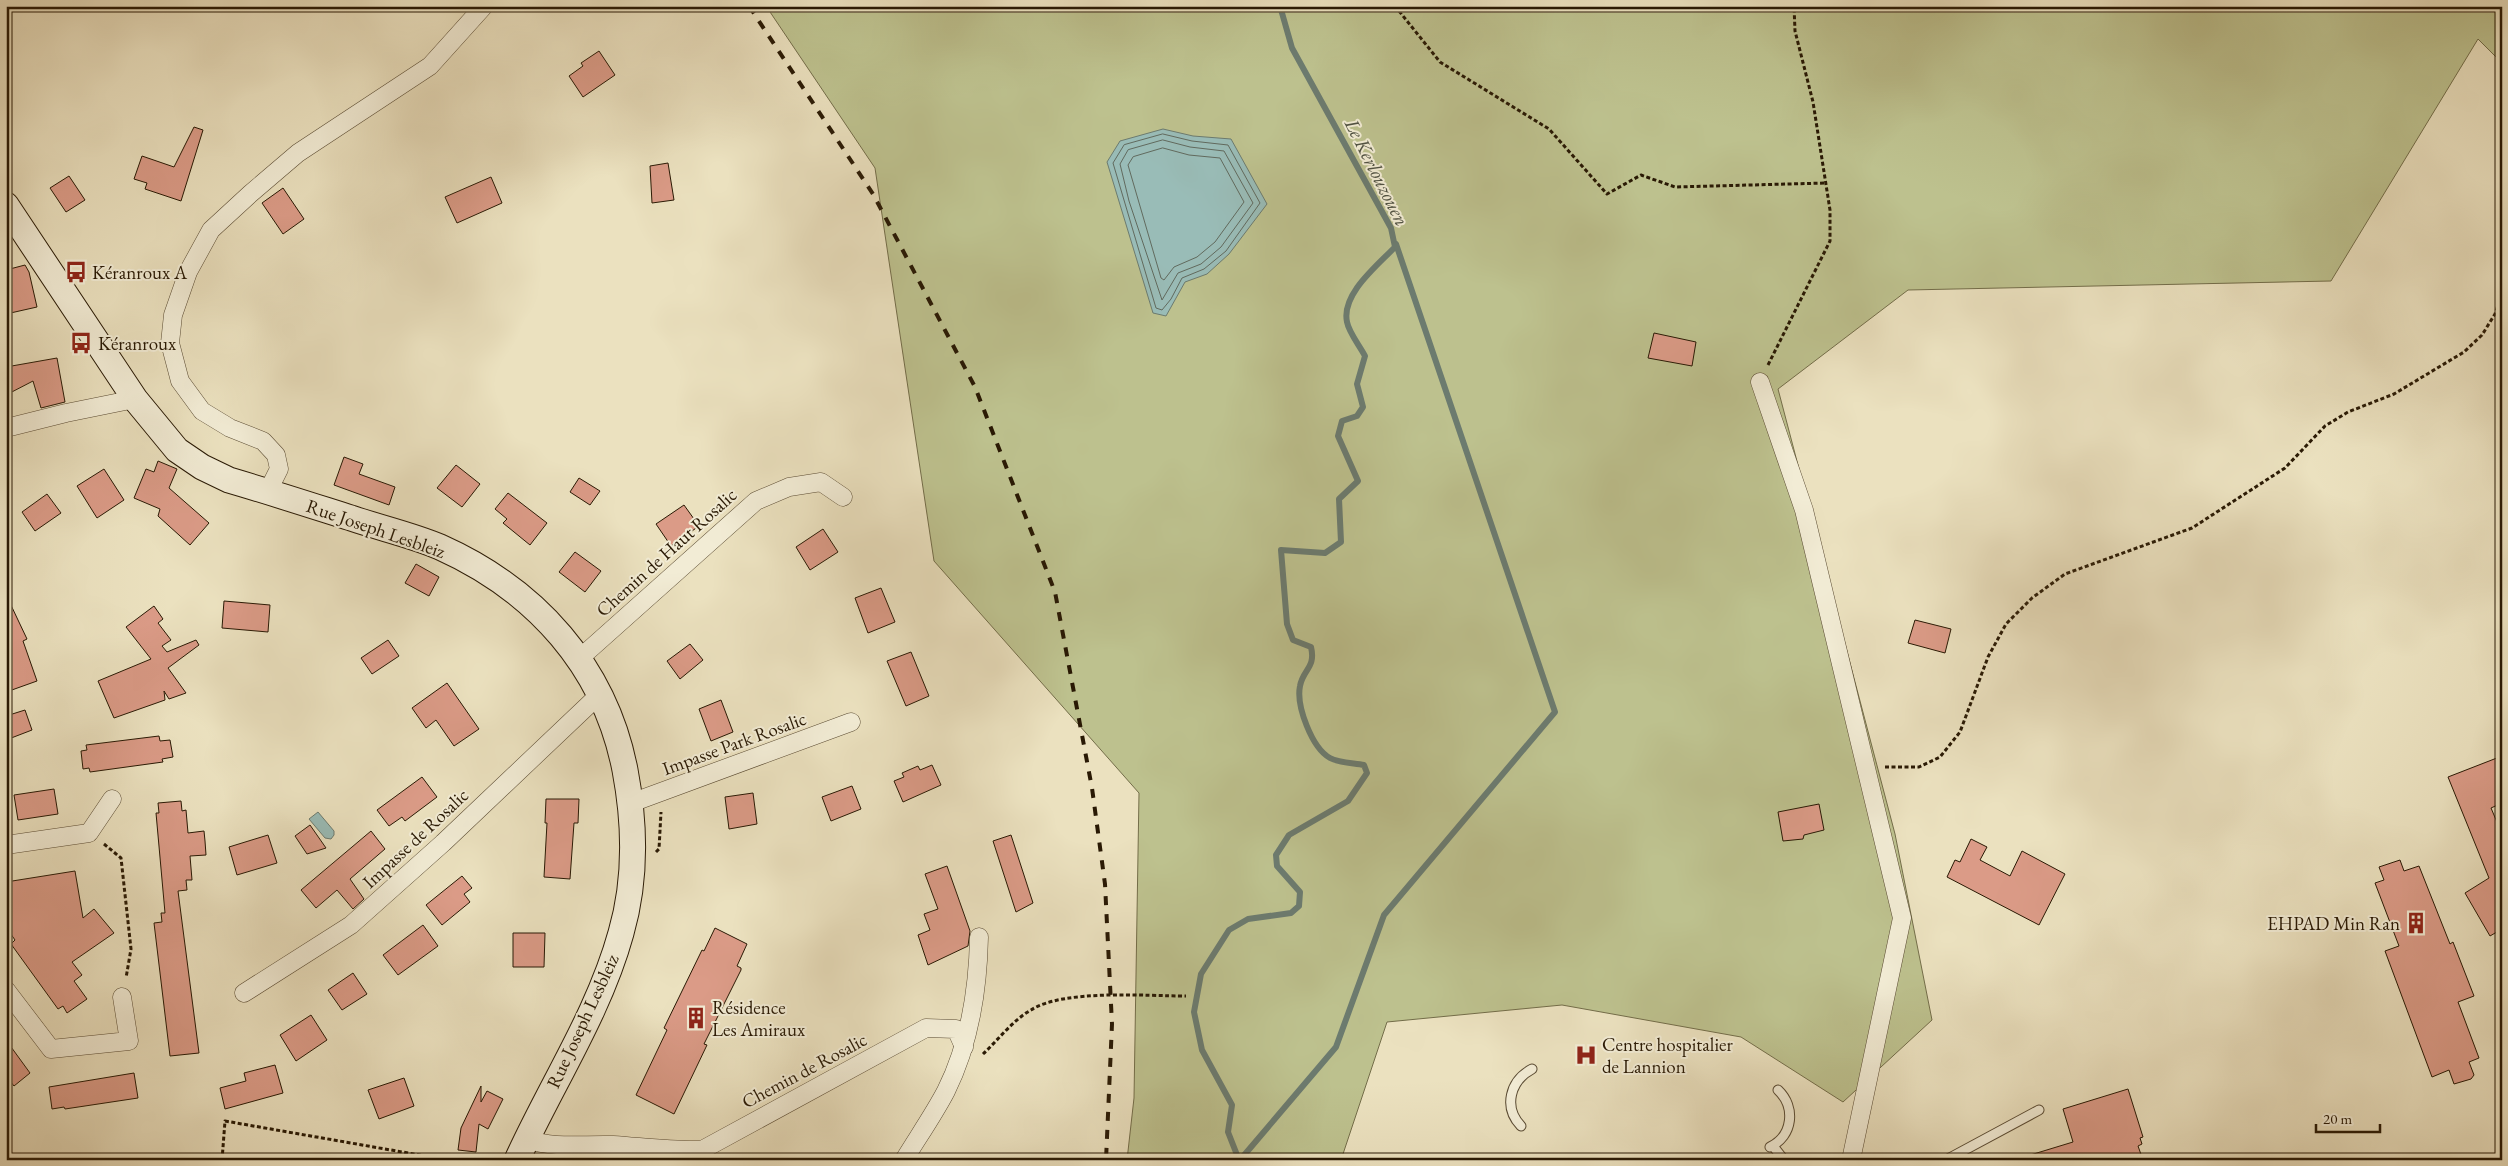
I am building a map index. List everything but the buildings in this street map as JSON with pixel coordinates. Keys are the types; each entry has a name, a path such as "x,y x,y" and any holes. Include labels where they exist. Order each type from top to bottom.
{"main road":[{"name":"Rue Joseph Lesbleiz","path":"6,205 135,398 177,450 202,467 229,480 439,547 484,570 530,602 580,658 600,694 619,744 631,803 631,888 622,932 609,972 521,1149"}],"street":[{"path":"268,491 279,469 276,455 263,441 230,428 202,411 180,381 170,343 173,315 188,272 212,230 250,194 298,153 430,66 484,6"},
{"path":"1760,382 1804,510 1902,918 1851,1160"},
{"path":"6,428 135,398"},
{"name":"Chemin de Haut Rosalic","path":"580,658 756,501 789,487 821,482 842,497"},
{"name":"Impasse de Rosalic","path":"244,993 351,925 443,842 600,694"},
{"name":"Impasse Park Rosalic","path":"631,803 851,722"},
{"path":"6,845 89,833 112,799"},
{"path":"904,1160 946,1090 964,1047 978,981 979,938"},
{"path":"6,990 51,1049 129,1041 122,996"},
{"name":"Chemin de Rosalic","path":"521,1149 612,1145 673,1151 702,1150 926,1028 956,1029 964,1047"}],"lane":[{"path":"1521,1126 1514,1118 1510,1099 1516,1081 1532,1069"},
{"path":"1778,1090 1788,1104 1790,1123 1786,1132 1772,1146 1784,1160"},
{"path":"1946,1160 2039,1110"}],"path":[{"path":"1395,6 1440,62 1549,129 1607,194 1641,175 1675,187 1826,183"},
{"path":"1760,382 1830,241 1830,210 1826,183 1813,102 1795,31 1794,6"},
{"path":"1867,767 1919,768 1940,757 1960,732 1988,657 2006,624 2032,598 2065,574 2192,528 2285,468 2324,426 2348,412 2394,394 2464,352 2482,335 2495,314 2502,293"},
{"path":"89,833 121,858 131,949 122,996"},
{"path":"964,1047 983,1054 1031,1009 1059,1001 1092,996 1186,996"},
{"path":"222,1160 225,1121 448,1160"}],"green space":[{"path":"766,6 2502,6 2502,63 2478,39 2331,281 1908,290 1778,389 1895,834 1932,1020 1843,1102 1741,1037 1562,1005 1387,1022 1341,1160 1127,1160 1134,1098 1139,793 934,561 875,168"}],"water":[{"path":"1163,129 1193,136 1231,139 1267,204 1229,254 1207,274 1185,282 1166,316 1153,313 1107,162 1120,141"},
{"path":"318,812 334,831 331,839 325,838 309,819"}],"waterway":[{"name":"Le Kerlouzouen","path":"1239,1160 1228,1132 1232,1105 1202,1050 1194,1012 1201,974 1229,930 1248,919 1291,913 1299,906 1300,892 1277,866 1276,855 1289,835 1348,801 1367,773 1364,765 1338,761 1323,753 1307,726 1299,694 1302,680 1311,664 1311,647 1293,640 1287,624 1281,550 1325,553 1341,542 1339,499 1358,481 1338,436 1342,421 1357,416 1363,407 1357,384 1365,356 1348,326 1347,311 1350,301 1362,281 1395,247 1391,228 1292,48 1280,6"},
{"path":"1240,1160 1336,1047 1384,915 1555,712 1396,244"}],"railway":[{"path":"749,6 873,194 975,387 1055,592 1092,788 1105,884 1112,1024 1106,1160"}],"place":[{"name":"Kéranroux A","path":"76,272"},
{"name":"Kéranroux","path":"81,343"},
{"name":"EHPAD Min Ran","path":"2416,923"},
{"name":"Résidence Les Amiraux","path":"696,1018"},
{"name":"Centre hospitalier de Lannion","path":"1586,1055"}]}
